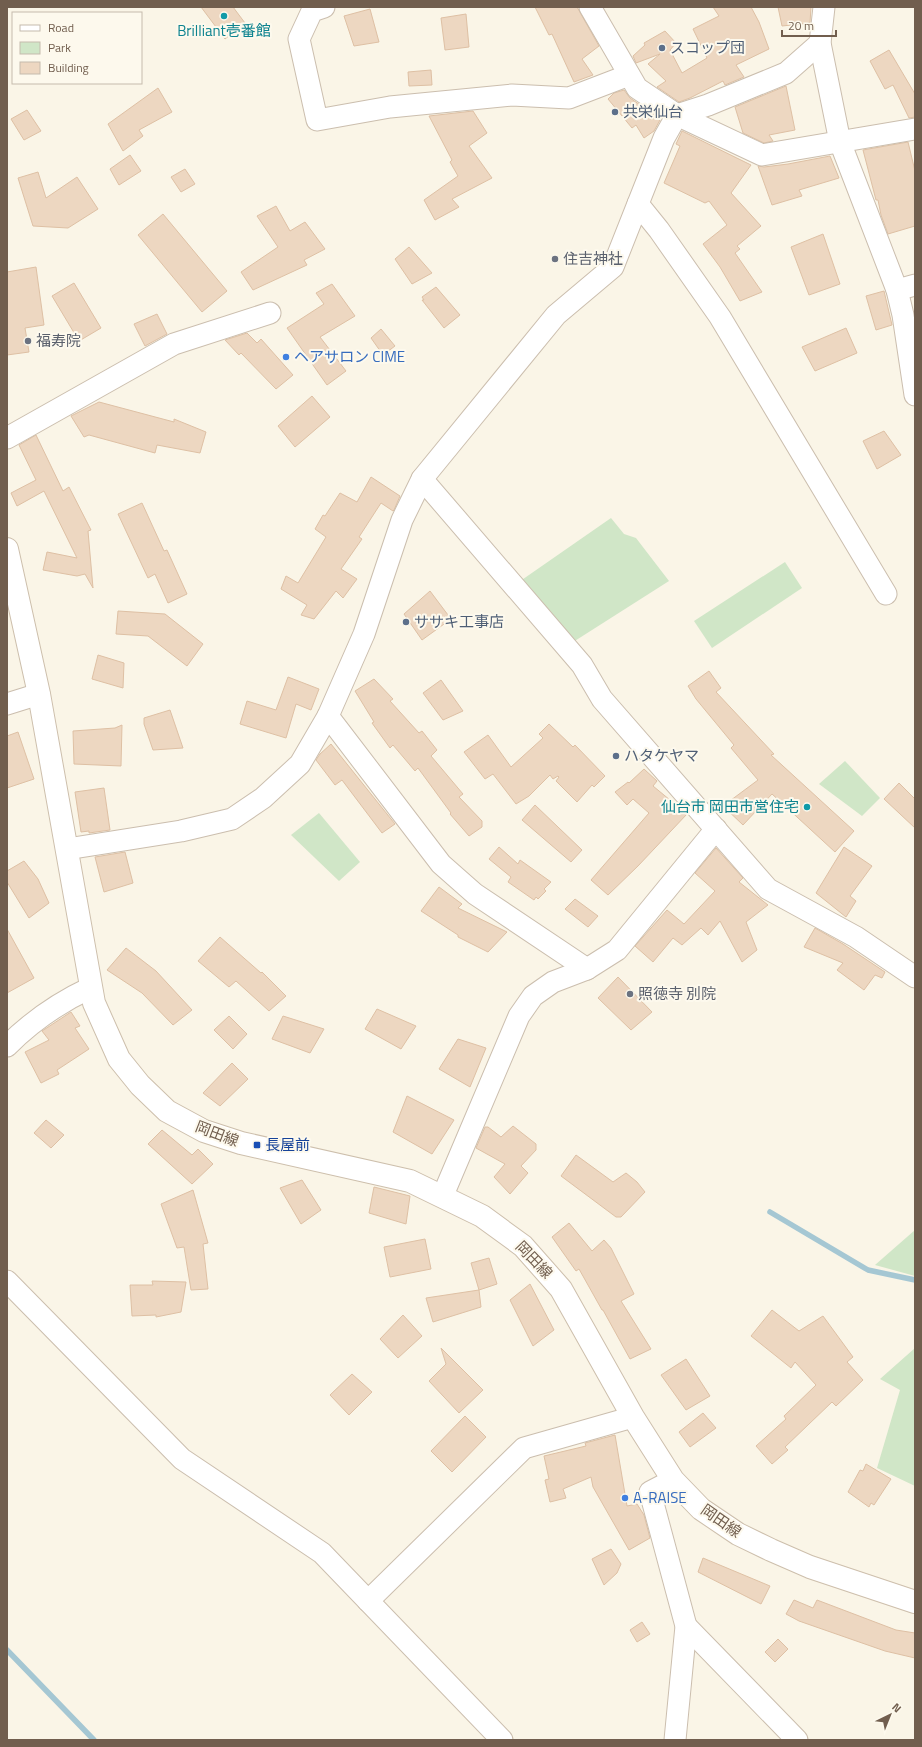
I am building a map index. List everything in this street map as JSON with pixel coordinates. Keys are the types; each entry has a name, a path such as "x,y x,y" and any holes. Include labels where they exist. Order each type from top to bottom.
{"street":[{"path":"324,7 312,11 298,39 317,120 390,107 512,95 569,98 629,75"},
{"path":"590,7 638,88 677,115 762,155 915,129"},
{"path":"824,7 820,43 840,142 906,287 903,315 915,395"},
{"path":"67,849 181,831 232,818 263,798 300,764 328,716 364,634 402,520 422,479 556,315 613,267 664,138 677,115 708,105 786,72 820,43"},
{"path":"638,204 659,230 720,317 886,594"},
{"path":"7,438 174,344 270,313"},
{"path":"422,479 582,665 602,699 768,889 856,937 915,977"},
{"name":"岡田線","path":"7,549 39,694 92,996 119,1059 140,1085 167,1111 204,1131 241,1144 410,1181 442,1195 482,1216 523,1246 562,1289 633,1417 673,1480 701,1509 738,1534 810,1567 884,1593 915,1602"},
{"path":"7,704 39,694"},
{"path":"328,716 441,864 475,894 587,969"},
{"path":"442,1195 519,1016 533,996 553,982 587,969 617,950 716,829"},
{"path":"7,1046 42,1017 73,996 92,996"},
{"path":"7,1281 182,1459 322,1553 502,1740"},
{"path":"368,1601 524,1448 633,1417"},
{"path":"673,1480 650,1492 686,1626 675,1740"},
{"path":"686,1626 797,1740"}],"green space":[{"path":"611,518 624,534 636,538 669,581 570,644 516,584"},
{"path":"785,562 802,588 712,648 694,621"},
{"path":"845,761 880,798 862,816 819,784"},
{"path":"319,813 360,862 339,881 291,835"},
{"path":"915,1230 915,1276 875,1265"},
{"path":"915,1348 915,1486 877,1468 900,1390 880,1379"}],"building":[{"name":"Brilliant壱番館","path":"201,7 233,7 245,23 225,39"},
{"path":"535,7 577,7 599,46 582,59 593,75 574,82 552,34 549,35"},
{"path":"713,7 751,7 759,22 769,49 736,65 744,77 725,85 723,81 679,102 657,87 666,81 648,64 660,54 636,63 633,56 645,45 644,43 665,31 676,43 670,50 682,73 707,58 693,29 719,16"},
{"path":"778,7 811,7 810,23 782,26"},
{"path":"370,9 379,42 354,46 344,16"},
{"path":"466,14 469,47 445,50 441,18"},
{"path":"889,50 915,94 915,117 909,118 893,85 885,89 870,61"},
{"path":"431,70 432,85 409,86 408,72"},
{"path":"786,86 795,130 769,135 773,141 764,143 743,133 735,107"},
{"path":"158,88 172,112 139,130 143,136 123,151 108,124"},
{"path":"624,90 630,98 660,120 654,131 644,138 636,125 632,128 608,99 614,93"},
{"path":"27,110 41,131 24,140 11,119"},
{"path":"473,111 487,133 469,146 492,178 452,199 459,207 435,220 424,200 458,176 450,162 452,160 429,116"},
{"path":"682,131 751,165 731,193 761,226 737,246 740,249 735,253 762,292 740,301 720,267 703,244 727,225 709,201 705,203 664,183 680,146 676,144"},
{"path":"908,142 915,171 915,226 888,234 881,215 878,200 876,200 863,150"},
{"path":"130,155 141,171 119,185 110,169"},
{"path":"830,156 839,178 799,190 802,196 772,205 758,166 764,167 788,164"},
{"path":"185,169 195,184 181,192 171,177"},
{"path":"38,172 46,198 77,177 98,209 68,228 33,226 18,178"},
{"path":"276,206 290,231 305,222 325,249 304,260 307,265 253,290 241,272 278,247 257,216"},
{"path":"163,214 227,291 202,312 138,235"},
{"path":"823,234 840,284 809,295 791,247"},
{"path":"409,247 432,273 412,284 395,259"},
{"path":"36,267 44,325 25,328 29,352 7,355 7,272"},
{"path":"74,283 101,328 79,341 52,296"},
{"path":"332,284 355,316 320,337 346,371 327,385 287,328 324,304 316,293"},
{"path":"436,287 460,315 444,328 422,300 424,300 422,297"},
{"path":"884,291 892,325 876,330 866,296"},
{"path":"157,314 167,334 145,346 134,324"},
{"path":"846,328 857,353 815,371 802,347"},
{"path":"381,329 395,346 383,355 371,338"},
{"path":"247,333 257,343 261,339 293,375 276,389 241,353 239,355 225,340"},
{"path":"312,396 330,417 295,447 278,426"},
{"path":"99,402 174,422 174,419 206,432 200,453 157,445 155,453 89,435 84,437 71,416"},
{"path":"884,431 901,455 877,469 863,441"},
{"path":"36,435 63,491 69,487 91,530 88,531 93,588 85,574 77,576 43,570 47,552 77,558 44,491 17,506 11,493 36,480 19,445"},
{"path":"371,477 400,496 394,510 393,511 381,503 359,537 362,539 341,569 357,579 343,598 336,591 314,619 301,615 307,605 281,589 286,576 298,583 326,537 315,529 323,515 325,516 340,493 357,502"},
{"path":"142,503 164,551 167,550 187,594 168,603 155,574 148,578 118,514"},
{"path":"430,591 451,619 422,640 404,614"},
{"path":"118,611 165,614 203,644 187,666 148,636 116,634"},
{"path":"98,655 124,663 123,688 92,679"},
{"path":"709,671 721,688 716,692 774,754 771,755 854,831 835,852 772,794 743,825 723,806 758,780 731,748 734,745 696,699 688,686"},
{"path":"288,677 319,689 311,710 296,704 286,738 240,724 247,701 276,710"},
{"path":"374,679 393,699 390,701 419,733 422,731 437,750 431,756 463,794 459,797 482,821 482,827 469,836 450,814 451,813 418,768 415,771 393,745 390,748 372,723 374,722 355,691"},
{"path":"441,680 463,711 443,720 423,693"},
{"path":"170,710 183,748 153,750 144,724 144,718"},
{"path":"549,724 573,747 575,745 605,776 594,787 592,785 577,802 556,781 559,777 558,776 553,779 550,775 529,796 516,804 493,774 485,779 464,752 488,735 511,767 543,738 539,734"},
{"path":"122,725 121,766 74,764 73,731 115,728"},
{"path":"18,732 34,779 7,788 7,736"},
{"path":"331,744 395,824 382,833 342,780 335,785 316,760"},
{"path":"644,769 657,781 653,786 687,814 638,866 608,895 591,880 649,813 633,799 627,805 615,792 628,782 629,783"},
{"path":"899,783 915,799 915,828 884,799"},
{"path":"104,788 110,830 89,833 89,831 81,832 75,792"},
{"path":"535,805 582,850 571,862 522,820"},
{"path":"499,847 518,864 520,860 551,882 544,889 546,891 538,899 536,897 534,900 508,882 511,877 489,859"},
{"path":"844,847 872,866 850,896 856,901 846,917 816,893"},
{"path":"716,848 743,878 739,882 768,905 746,922 757,950 742,962 720,921 708,935 701,928 682,945 673,938 653,962 635,946 667,910 684,924 715,891 695,873"},
{"path":"125,852 133,883 104,892 95,857"},
{"path":"24,861 38,879 49,903 29,918 7,882 7,871"},
{"path":"439,887 462,904 458,908 507,932 488,952 458,937 458,935 421,911"},
{"path":"575,899 598,916 588,927 565,909"},
{"path":"815,928 843,944 885,972 882,978 875,975 864,990 837,970 843,963 804,947"},
{"path":"7,929 34,978 7,993"},
{"path":"220,937 261,973 262,972 286,996 269,1011 236,981 229,987 198,961"},
{"path":"126,948 156,971 192,1010 173,1025 142,993 107,970"},
{"path":"618,977 652,1012 631,1030 598,998"},
{"path":"377,1009 416,1026 401,1049 365,1029"},
{"path":"71,1012 80,1026 75,1028 89,1049 57,1070 59,1074 41,1083 25,1052 49,1040 42,1031"},
{"path":"229,1016 247,1034 233,1049 214,1030"},
{"path":"283,1016 324,1029 310,1053 272,1039"},
{"path":"458,1039 486,1048 470,1087 439,1069"},
{"path":"232,1063 248,1079 220,1106 203,1093"},
{"path":"407,1096 454,1120 432,1154 393,1132"},
{"path":"46,1120 64,1135 51,1148 34,1133"},
{"path":"513,1126 536,1144 536,1150 521,1166 528,1173 510,1194 494,1177 505,1164 476,1148 485,1127 488,1127 501,1137"},
{"path":"162,1130 192,1155 198,1149 213,1164 192,1184 148,1144"},
{"path":"576,1155 613,1182 626,1173 637,1182 645,1192 621,1217 616,1217 561,1176"},
{"path":"302,1180 321,1210 301,1224 280,1188"},
{"path":"374,1187 410,1196 406,1224 369,1213"},
{"path":"193,1190 208,1243 203,1244 208,1289 191,1290 184,1247 177,1248 161,1204"},
{"path":"569,1223 592,1251 604,1240 611,1248 634,1294 621,1301 651,1349 630,1359 579,1269 576,1271 552,1237"},
{"path":"425,1239 431,1269 390,1277 384,1247"},
{"path":"489,1258 497,1284 479,1290 471,1263"},
{"path":"152,1281 186,1282 181,1312 156,1317 156,1315 132,1316 130,1285 153,1285"},
{"path":"530,1284 554,1330 533,1346 510,1300"},
{"path":"479,1290 481,1307 433,1322 426,1298"},
{"path":"772,1310 799,1331 823,1316 853,1357 847,1362 863,1380 836,1406 832,1402 785,1447 788,1450 772,1464 756,1446 786,1419 784,1416 816,1385 795,1362 791,1368 751,1336"},
{"path":"403,1315 422,1336 398,1358 380,1339"},
{"path":"441,1348 483,1390 459,1413 429,1381 446,1364"},
{"path":"686,1359 710,1396 686,1410 661,1375"},
{"path":"352,1374 372,1392 349,1415 330,1395"},
{"path":"703,1413 716,1428 690,1447 679,1432"},
{"path":"465,1416 486,1437 452,1472 431,1451"},
{"path":"615,1435 627,1506 637,1504 644,1515 650,1538 629,1550 593,1487 591,1477 563,1489 566,1498 550,1502 545,1480 549,1479 544,1456 586,1446 585,1443"},
{"path":"866,1464 891,1479 874,1505 871,1503 869,1507 848,1492 860,1470 863,1471"},
{"path":"611,1549 621,1564 617,1573 604,1585 592,1559"},
{"path":"703,1558 770,1586 761,1604 698,1572"},
{"path":"794,1600 813,1608 817,1600 896,1630 915,1633 915,1658 885,1651 799,1621 786,1614"},
{"path":"642,1622 650,1634 637,1642 630,1630"},
{"path":"778,1639 788,1649 775,1662 765,1652"}],"waterway":[{"path":"770,1212 868,1270 915,1280"},
{"path":"7,1650 94,1740"}],"place":[{"name":"Brilliant壱番館","path":"224,16"},
{"name":"スコップ団","path":"662,48"},
{"name":"共栄仙台","path":"615,112"},
{"name":"住吉神社","path":"555,259"},
{"name":"福寿院","path":"28,341"},
{"name":"ヘアサロン CIME","path":"286,357"},
{"name":"ササキ工事店","path":"406,622"},
{"name":"ハタケヤマ","path":"616,756"},
{"name":"仙台市 岡田市営住宅","path":"807,807"},
{"name":"照徳寺 別院","path":"630,994"},
{"name":"長屋前","path":"257,1145"},
{"name":"A-RAISE","path":"625,1498"}]}
